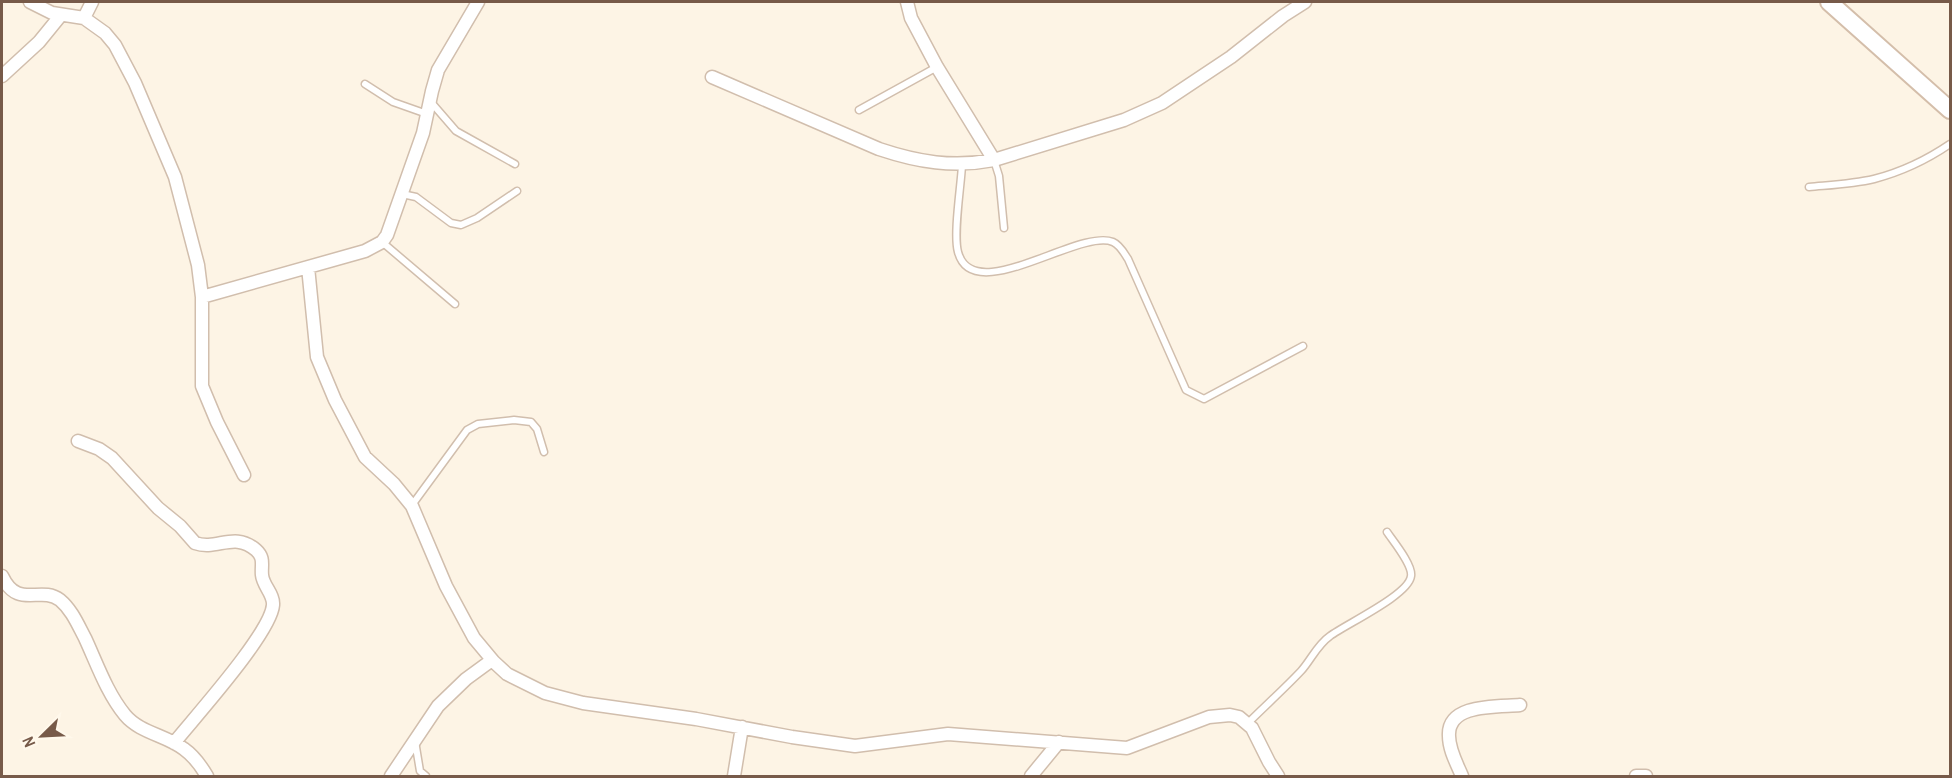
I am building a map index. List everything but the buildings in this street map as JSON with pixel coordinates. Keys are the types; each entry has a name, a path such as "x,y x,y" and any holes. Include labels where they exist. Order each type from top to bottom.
{"main road":[{"path":"1829,2 1950,110"}],"street":[{"path":"30,2 42,9 61,15 84,18 105,33 115,45 135,83 175,177 198,265 202,297 202,386 244,475"},
{"path":"84,18 92,2"},
{"path":"202,297 366,251 382,242 387,235 423,133 438,70 476,2"},
{"path":"907,2 911,18 937,67 994,160"},
{"path":"712,77 879,149 921,160 962,165 994,160 1124,120 1162,103 1231,57 1283,16 1305,2"},
{"path":"2,76 39,42 61,15"},
{"path":"308,267 317,357 335,400 365,457 394,484 412,506 446,586 474,638 507,674 545,693 573,700 855,746 948,734 1127,748 1209,717 1230,715 1239,717 1248,723 1278,777"},
{"path":"78,441 99,449 112,458 158,508 180,526 195,543 210,545 238,540 256,550 263,561 262,575 273,600 271,615 223,683 174,743"},
{"path":"2,576 10,588 25,596 51,596 63,603 76,619 111,694 124,714 132,723 174,743 193,756 207,777"},
{"path":"391,777 438,706 466,679 492,660"},
{"path":"1462,777 1450,743 1449,729 1453,721 1471,710 1520,705"},
{"path":"734,777 742,727"},
{"path":"1031,777 1059,742"},
{"path":"1636,777 1646,777"}],"lane":[{"path":"859,110 937,67"},
{"path":"365,84 393,102 427,114"},
{"path":"430,101 456,131 515,164"},
{"path":"1809,187 1875,179 1919,162 1950,144"},
{"path":"994,160 999,176 1004,228"},
{"path":"962,165 956,242 963,263 969,269 977,272 1001,270 1088,243 1105,240 1112,242 1119,246 1128,259 1186,390 1195,395 1204,399 1304,346"},
{"path":"402,194 416,196 451,224 461,225 477,218 517,191"},
{"path":"382,242 455,304"},
{"path":"412,506 446,461 459,439 467,430 478,424 514,420 531,422 537,429 544,452"},
{"path":"1248,723 1300,672 1330,636 1379,606 1408,583 1411,576 1407,563 1387,532"},
{"path":"415,740 417,773 426,777"}]}
